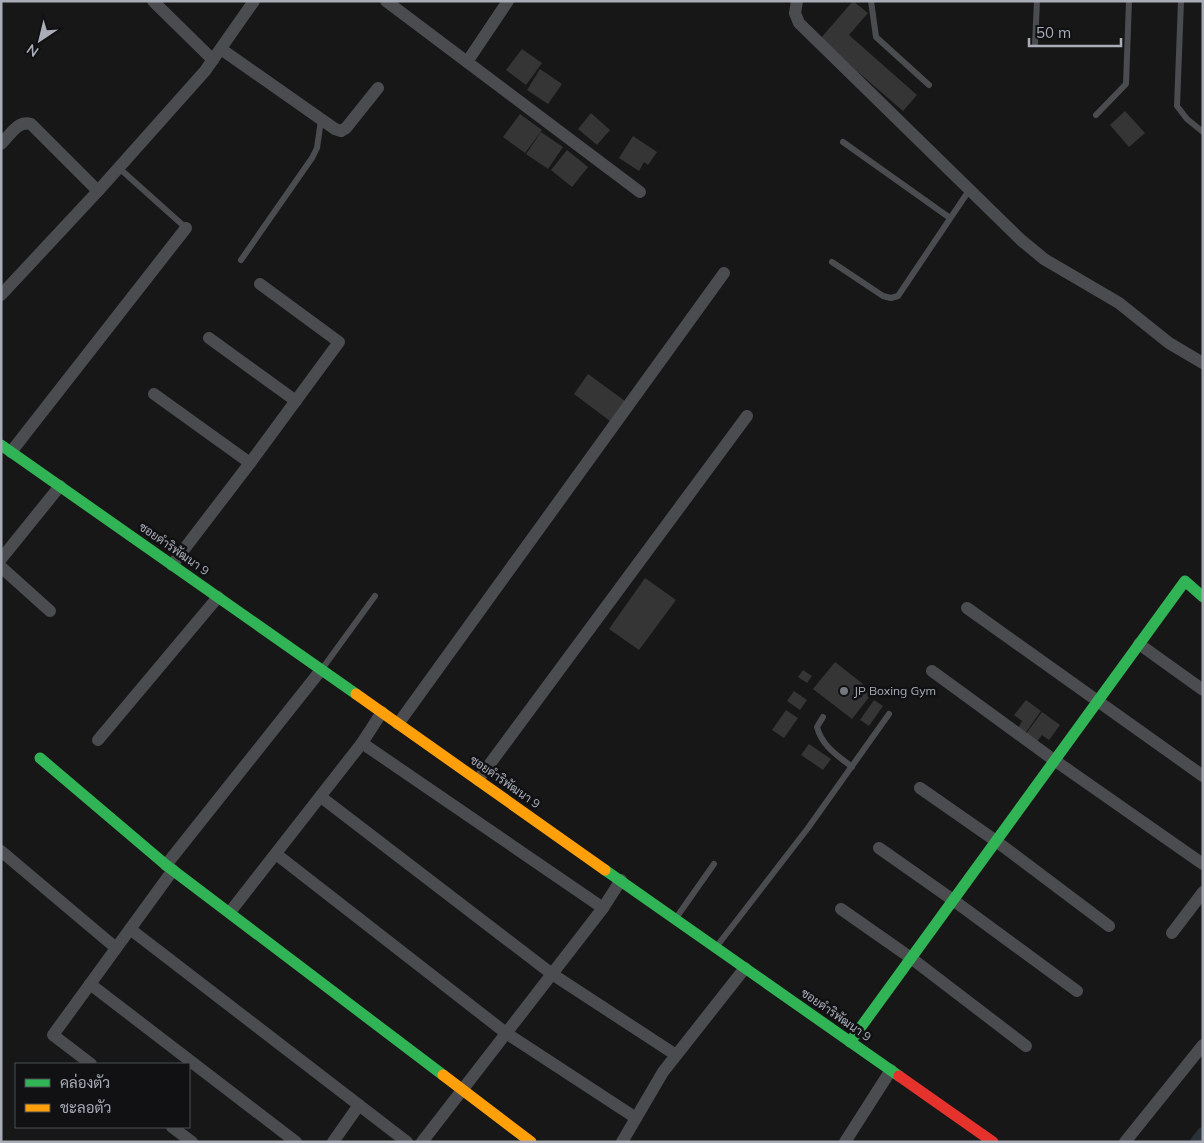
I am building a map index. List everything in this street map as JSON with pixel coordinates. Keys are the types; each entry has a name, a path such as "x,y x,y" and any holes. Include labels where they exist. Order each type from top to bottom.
{"street":[{"path":"153,1 213,60"},
{"path":"1,295 119,168 213,60 254,1"},
{"path":"386,1 640,192"},
{"path":"467,62 508,1"},
{"path":"798,1 795,14 799,23 1021,240 1044,259 1119,303 1168,342 1201,360"},
{"path":"222,49 321,120 341,131 346,128 378,88"},
{"path":"1,144 20,124 25,122 31,124 98,191"},
{"path":"6,448 186,228"},
{"path":"398,724 724,274"},
{"path":"172,565 339,342 260,284"},
{"path":"208,338 296,401"},
{"path":"154,394 250,463"},
{"path":"478,780 747,416"},
{"name":"ซอยดำริพัฒนา 9","path":"6,448 993,1142"},
{"path":"1,559 60,486"},
{"path":"1,567 50,611"},
{"path":"850,1042 1185,581 1203,597"},
{"path":"98,740 218,597"},
{"path":"967,608 1203,776"},
{"path":"1139,644 1203,690"},
{"path":"90,1063 53,1035 130,929 169,868 321,670"},
{"path":"932,671 1054,760 1203,864"},
{"path":"230,912 321,797 362,743 382,712"},
{"path":"362,743 604,908"},
{"path":"40,758 169,868 230,912 531,1142"},
{"path":"920,788 996,841 1109,926"},
{"path":"321,797 552,974 676,1056"},
{"path":"880,848 1077,991"},
{"path":"1,851 116,948"},
{"path":"276,854 506,1033 636,1118"},
{"path":"422,1142 604,908 621,880"},
{"path":"1172,934 1203,892"},
{"path":"841,909 911,958 1026,1046"},
{"path":"130,929 407,1142"},
{"path":"622,1142 663,1072 745,968"},
{"path":"90,984 296,1142"},
{"path":"1125,1142 1203,1045"},
{"path":"845,1142 891,1070"},
{"path":"333,1142 359,1105"},
{"path":"173,1128 192,1142"}],"lane":[{"path":"871,1 876,36 929,85"},
{"path":"1035,44 1037,1"},
{"path":"1096,115 1126,84 1129,1"},
{"path":"1181,1 1178,106 1186,119 1203,132"},
{"path":"241,260 312,158 317,148 321,120"},
{"path":"843,142 950,218"},
{"path":"119,168 186,228"},
{"path":"832,262 883,296 891,298 898,296 970,189"},
{"path":"321,670 375,596"},
{"path":"716,947 808,828 888,714"},
{"path":"823,716 817,727 822,740 852,767"},
{"path":"675,919 714,864"}],"building":[{"path":"853,1 868,13 849,35 917,95 903,111 820,39"},
{"path":"522,49 542,63 526,85 506,70"},
{"path":"540,69 562,84 548,104 527,90"},
{"path":"1125,111 1145,133 1129,147 1110,125"},
{"path":"591,113 610,130 597,145 578,129"},
{"path":"520,114 542,130 525,153 503,137"},
{"path":"541,132 563,147 548,169 526,154"},
{"path":"633,136 657,152 648,165 644,162 639,171 619,158"},
{"path":"567,150 588,167 572,187 551,170"},
{"path":"588,374 625,401 610,421 574,394"},
{"path":"645,578 676,600 639,650 609,629"},
{"path":"835,662 873,692 852,719 813,689"},
{"path":"803,670 812,676 807,683 798,677"},
{"path":"794,691 807,700 800,710 787,701"},
{"path":"874,700 883,706 869,726 860,720"},
{"path":"1026,700 1041,711 1024,735 1017,730 1022,721 1014,715"},
{"path":"786,710 798,718 784,738 772,730"},
{"path":"1042,712 1060,725 1049,740 1042,735 1036,743 1025,735"},
{"path":"809,744 831,759 823,770 801,755"}],"waterway":[{"path":"1196,1142 1203,1133"}],"traffic: fast":[{"path":"1,445 356,694"},
{"path":"850,1042 1185,581 1203,597"},
{"path":"40,758 166,865 443,1075"},
{"path":"605,870 899,1076"}],"traffic: slow":[{"path":"356,694 605,870"},
{"path":"443,1075 531,1142"}],"traffic: jam":[{"path":"899,1076 993,1142"}],"place":[{"name":"JP Boxing Gym","path":"844,691"}]}
